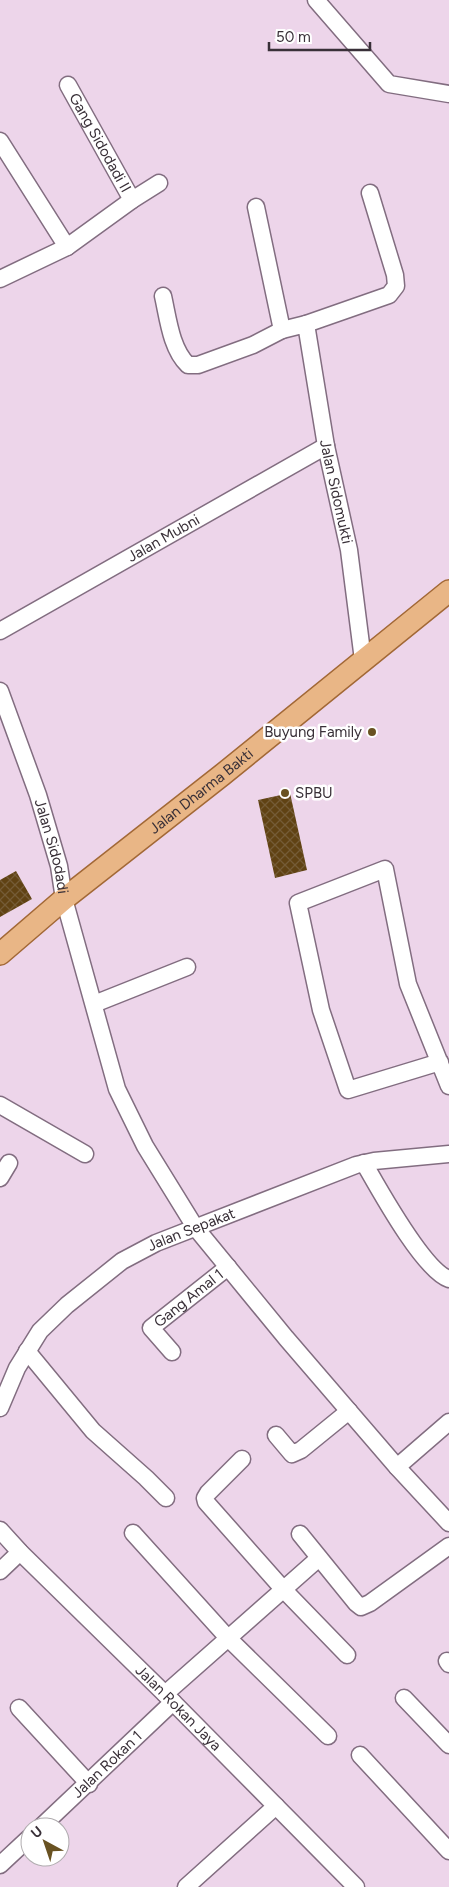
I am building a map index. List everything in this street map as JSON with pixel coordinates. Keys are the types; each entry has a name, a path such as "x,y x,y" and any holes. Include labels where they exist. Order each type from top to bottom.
{"main road":[{"name":"Jalan Dharma Bakti","path":"0,954 64,900 449,591"}],"street":[{"path":"316,0 389,84 449,94"},
{"name":"Gang Sidodadi II","path":"68,85 132,200"},
{"path":"0,141 66,247"},
{"path":"0,279 66,247 132,200 159,184"},
{"path":"163,296 181,358 188,365 198,365 253,344 282,330 306,324 390,295 396,286 395,275 370,194"},
{"path":"256,207 282,330"},
{"name":"Jalan Sidomukti","path":"306,324 326,446 349,550 363,660"},
{"name":"Jalan Mubni","path":"0,631 326,446"},
{"name":"Jalan Sidodadi","path":"0,691 38,796 59,866 64,900 117,1089 145,1146 195,1227 349,1412 449,1523"},
{"path":"440,1062 348,1090 321,1010 298,903 385,869 408,984 440,1062 449,1086"},
{"path":"94,1004 187,966"},
{"path":"0,1105 85,1154"},
{"name":"Jalan Sepakat","path":"0,1408 5,1380 17,1368 40,1330 66,1305 115,1266 156,1243 340,1171 364,1163 449,1154"},
{"path":"0,1178 9,1163"},
{"path":"364,1163 393,1212 429,1265 443,1277 449,1279"},
{"name":"Gang Amal 1","path":"172,1352 151,1328 228,1267"},
{"path":"28,1351 93,1431 166,1498"},
{"path":"276,1435 292,1454 301,1450 349,1412"},
{"path":"397,1467 449,1422"},
{"path":"242,1459 208,1493 205,1498 208,1504 283,1589 347,1655"},
{"name":"Jalan Rokan Jaya","path":"0,1530 356,1887"},
{"path":"133,1533 227,1637 328,1736"},
{"path":"300,1534 361,1607 370,1603 449,1546"},
{"path":"0,1571 20,1552"},
{"name":"Jalan Rokan 1","path":"52,1817 89,1784 227,1637 319,1558"},
{"path":"404,1698 449,1745"},
{"path":"18,1708 89,1784"},
{"path":"360,1755 449,1851"},
{"path":"186,1887 276,1806"},
{"path":"0,1865 20,1847"}],"building":[{"path":"290,793 307,870 275,878 258,800"},
{"path":"16,871 32,899 0,917 0,880"}],"place":[{"name":"Buyung Family","path":"372,732"},
{"name":"SPBU","path":"285,793"}]}
